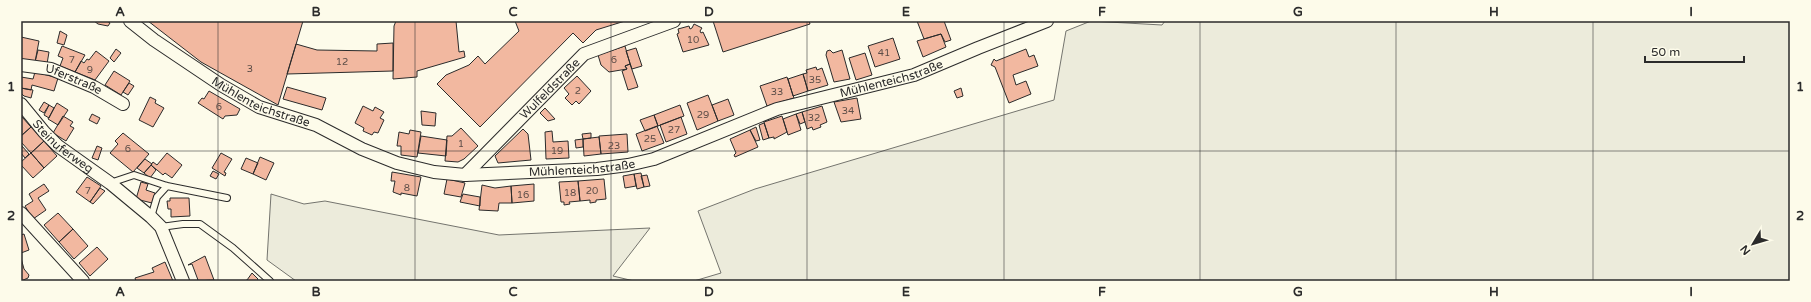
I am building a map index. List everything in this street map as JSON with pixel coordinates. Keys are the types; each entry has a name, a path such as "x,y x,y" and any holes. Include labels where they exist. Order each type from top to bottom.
{"street":[{"name":"Mühlenteichstraße","path":"130,21 154,40 215,81 259,107 316,125 362,149 397,163 434,172 465,175 597,169 654,159 777,109 914,75 1047,21"},
{"name":"Wulfeldstraße","path":"465,175 584,54 674,21"},
{"name":"Uferstraße","path":"21,65 51,69 94,87 123,104"},
{"name":"Steinuferweg","path":"21,104 44,132 58,146 110,183 151,217 160,227 183,281"},
{"path":"21,213 83,281"}],"lane":[{"path":"110,183 134,175 167,186 226,198"},
{"path":"151,217 157,197 167,186"},
{"path":"160,227 183,224 200,224 232,248 270,281"}],"shaded area":[{"path":"1091,21 1162,25 1165,21 1790,21 1790,281 694,281 721,273 698,211 755,189 1054,100 1066,31"},
{"path":"271,194 304,204 325,201 499,235 650,228 613,276 634,281 296,281 267,260"}],"building":[{"path":"94,21 107,21 110,23 108,26 98,24"},
{"path":"148,21 303,21 278,105 201,62"},
{"path":"396,21 456,21 459,52 464,51 465,57 417,71 417,77 393,79 394,26"},
{"path":"515,21 625,21 596,30 583,43 573,33 480,127 437,84 446,75 469,65 478,56 485,64 519,31"},
{"path":"713,21 809,21 810,24 723,52"},
{"path":"917,21 944,21 951,40 945,42 941,34 924,39"},
{"path":"694,24 702,28 700,31 701,33 703,32 709,45 683,52 677,34 679,33 678,29 689,26 690,29"},
{"path":"60,31 67,35 64,45 57,43"},
{"path":"941,34 946,47 923,57 917,41"},
{"path":"21,37 39,41 35,62 21,59"},
{"path":"893,38 900,59 875,67 868,46"},
{"path":"393,43 393,71 287,74 296,44 317,50 377,51 377,44"},
{"path":"62,46 85,55 75,72 60,66 63,58 58,56"},
{"path":"625,46 630,64 625,66 627,69 609,72 601,65 598,55"},
{"path":"636,48 642,66 632,69 626,51"},
{"path":"116,49 121,53 114,62 110,58"},
{"path":"1026,49 1029,57 1034,55 1038,66 1013,75 1016,85 1026,81 1031,94 1009,103 995,67 991,65 994,59 996,61"},
{"path":"38,50 49,52 47,64 35,62"},
{"path":"830,50 833,53 842,50 850,79 834,82 826,55 827,51"},
{"path":"96,51 109,61 95,80 75,72 81,61 84,63 87,59 89,60"},
{"path":"865,53 872,75 856,80 849,58"},
{"path":"630,64 638,87 628,90 622,71 627,69 625,66"},
{"path":"816,67 817,70 822,68 828,85 808,91 803,74 807,73 806,70"},
{"path":"114,71 130,81 121,95 105,85"},
{"path":"35,72 58,78 54,91 32,85 31,90 21,88 21,77 33,79"},
{"path":"803,74 808,91 793,96 788,79"},
{"path":"577,76 591,91 579,104 576,101 572,105 565,98 569,94 564,88"},
{"path":"787,77 794,98 767,106 760,86"},
{"path":"129,83 134,86 128,95 123,92"},
{"path":"287,87 326,98 322,110 283,99"},
{"path":"21,88 33,90 31,98 24,96 21,93"},
{"path":"961,88 963,96 957,98 954,91"},
{"path":"209,91 240,109 237,115 225,116 223,119 198,103 202,98 204,99"},
{"path":"708,95 718,121 697,130 687,103"},
{"path":"150,97 156,100 155,103 164,108 153,127 139,120"},
{"path":"857,98 861,119 841,122 834,102"},
{"path":"728,99 734,115 718,121 712,105"},
{"path":"44,102 49,105 44,113 39,110"},
{"path":"57,103 68,110 58,125 48,119"},
{"path":"49,105 54,108 49,118 44,115"},
{"path":"680,105 684,116 658,126 654,115"},
{"path":"363,106 373,111 375,107 384,112 380,118 384,120 378,133 374,132 372,135 363,131 364,128 355,123"},
{"path":"822,106 827,122 820,125 821,127 813,130 812,127 807,129 802,112"},
{"path":"545,108 555,119 548,121 540,113"},
{"path":"421,111 436,113 435,126 422,125"},
{"path":"802,112 805,122 800,124 796,114"},
{"path":"92,114 100,118 97,124 89,120"},
{"path":"796,114 801,130 788,135 783,119"},
{"path":"654,115 658,126 645,131 640,120"},
{"path":"63,116 73,122 70,126 74,128 66,141 53,133"},
{"path":"782,116 787,132 774,139 774,137 769,138 764,122"},
{"path":"22,117 31,127 21,136 21,119"},
{"path":"681,117 687,134 666,142 660,125"},
{"path":"764,123 769,138 763,140 759,125"},
{"path":"657,126 664,143 642,151 636,134"},
{"path":"31,127 44,141 31,153 21,142 21,136"},
{"path":"756,127 760,140 756,141 750,130"},
{"path":"461,128 478,146 464,159 458,162 445,161 447,136 452,136"},
{"path":"523,129 528,134 531,160 498,163 495,156"},
{"path":"410,130 421,132 417,157 401,155 401,146 397,146 399,132 409,134"},
{"path":"750,130 758,147 735,157 734,155 736,153 730,139"},
{"path":"552,131 553,142 568,141 569,158 546,159 545,132"},
{"path":"123,133 149,154 133,172 110,153 118,144 115,141"},
{"path":"591,133 591,138 583,139 582,134"},
{"path":"627,134 628,152 601,154 599,136"},
{"path":"421,136 447,140 446,156 418,153"},
{"path":"599,137 601,154 584,156 583,139"},
{"path":"583,139 583,147 576,148 575,140"},
{"path":"44,141 57,156 44,168 31,153"},
{"path":"22,146 29,154 25,158 21,153"},
{"path":"97,146 102,148 98,160 92,158"},
{"path":"31,153 44,168 33,178 21,165 21,162"},
{"path":"167,153 182,165 172,178 165,173 163,175 151,165 153,162 157,165"},
{"path":"221,153 232,159 224,172 226,173 225,176 212,168"},
{"path":"260,157 274,163 266,180 253,174"},
{"path":"246,158 258,163 253,174 241,169"},
{"path":"145,159 152,164 144,173 137,168"},
{"path":"151,165 156,170 150,178 144,173"},
{"path":"213,171 219,174 216,179 210,176"},
{"path":"392,172 421,177 417,196 401,193 401,195 393,192 395,181 391,181"},
{"path":"641,173 644,187 637,189 634,174"},
{"path":"634,174 636,186 625,188 623,176"},
{"path":"647,175 650,186 644,187 641,176"},
{"path":"87,177 101,186 90,202 76,192"},
{"path":"447,179 465,183 461,197 444,194"},
{"path":"604,179 606,199 596,200 596,202 590,203 590,200 580,201 578,181"},
{"path":"578,181 580,201 569,202 570,204 564,205 564,202 561,202 559,182"},
{"path":"141,182 148,184 146,190 155,193 152,203 136,199"},
{"path":"44,184 49,191 38,198 46,210 33,219 25,206 33,201 29,194"},
{"path":"534,184 534,201 512,203 511,186"},
{"path":"482,185 495,188 511,186 512,203 499,203 498,211 479,210"},
{"path":"100,188 105,191 93,204 90,202"},
{"path":"463,194 480,197 480,206 460,202"},
{"path":"170,198 189,198 190,216 171,217 171,209 168,209 167,201 170,201"},
{"path":"58,213 73,229 59,242 44,225"},
{"path":"73,229 88,246 74,259 59,242"},
{"path":"24,234 29,250 21,253 21,235"},
{"path":"97,247 108,259 90,276 79,263"},
{"path":"205,256 214,280 195,281 198,280 192,264 188,265"},
{"path":"21,258 24,269 29,275 28,278 21,281"},
{"path":"165,262 173,281 136,281 135,278 154,272 152,268"},
{"path":"252,273 258,279 257,281 245,281 247,280"}]}
